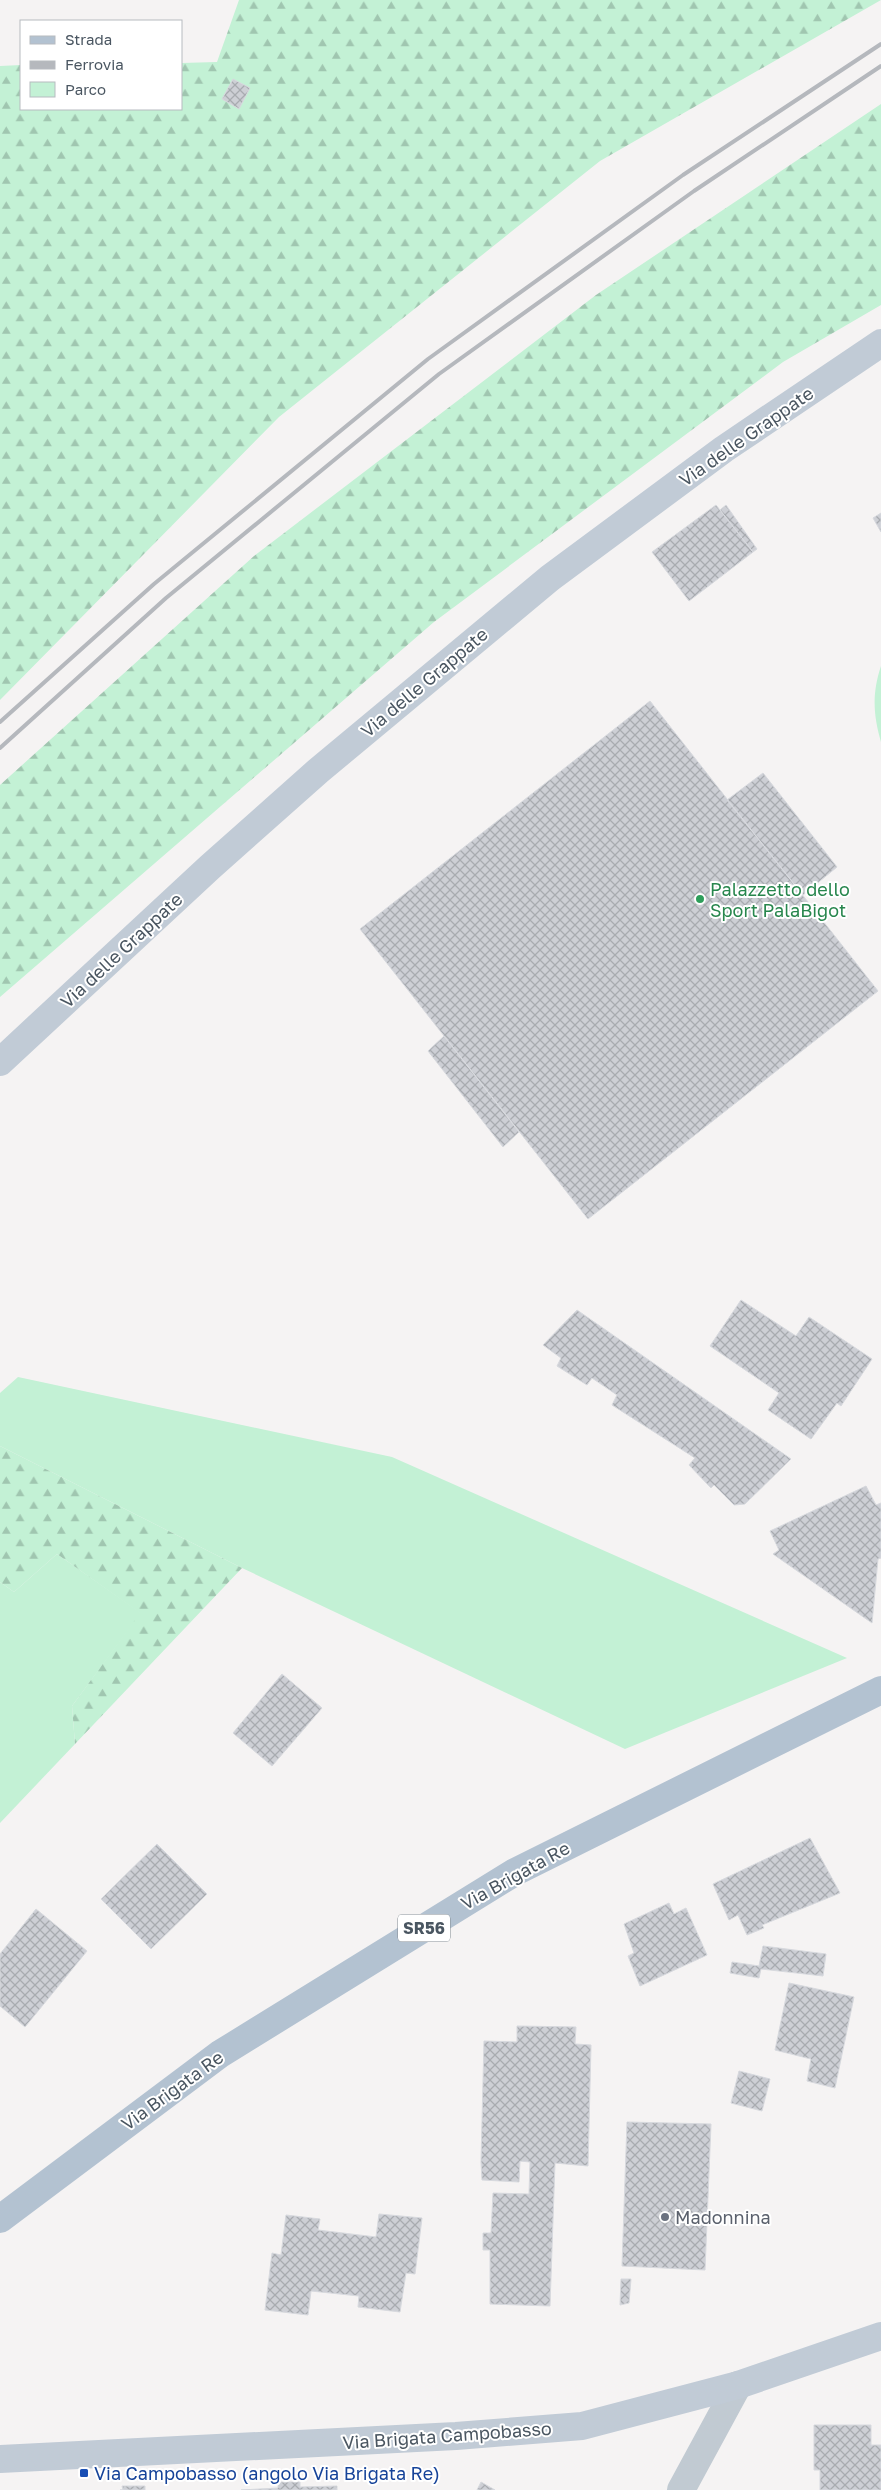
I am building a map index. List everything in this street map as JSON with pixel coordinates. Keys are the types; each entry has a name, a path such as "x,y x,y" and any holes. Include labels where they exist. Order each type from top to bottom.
{"main road":[{"name":"Via Brigata Re","path":"0,2219 220,2054 515,1872 881,1690"}],"street":[{"name":"Via delle Grappate","path":"0,1062 203,874 318,771 550,578 724,450 881,343"},
{"name":"Via Brigata Campobasso","path":"0,2459 456,2436 582,2426 738,2385 881,2336"},
{"path":"681,2490 738,2385"}],"green space":[{"path":"239,0 881,0 600,161 279,417 0,700 0,66 20,65 20,110 182,110 182,63 217,62"},
{"path":"881,104 881,305 783,362 434,622 0,997 0,785 254,556 596,295"},
{"path":"881,666 881,742 876,722 875,695"},
{"path":"18,1377 392,1457 847,1658 625,1749 242,1568 0,1446 0,1393"},
{"path":"0,1446 242,1568 75,1744 72,1706 140,1613 57,1554 14,1592 0,1582"},
{"path":"57,1554 141,1613 72,1706 75,1744 0,1823 0,1582 14,1592"}],"building":[{"path":"233,79 250,88 239,109 222,99"},
{"path":"716,505 753,552 689,601 652,552"},
{"path":"726,505 757,549 753,552 720,510"},
{"path":"881,513 881,532 873,518"},
{"path":"650,701 878,991 588,1219 360,929"},
{"path":"763,773 837,867 803,895 727,800"},
{"path":"444,1036 519,1132 503,1147 428,1051"},
{"path":"741,1300 796,1336 809,1317 872,1359 841,1406 837,1403 811,1439 768,1410 779,1393 710,1346"},
{"path":"577,1310 791,1459 745,1504 734,1505 714,1485 711,1488 689,1465 695,1458 612,1405 617,1395 592,1378 587,1385 557,1366 561,1358 543,1345"},
{"path":"866,1486 876,1505 881,1503 881,1558 878,1559 872,1623 773,1554 779,1550 770,1531"},
{"path":"282,1674 322,1708 272,1766 233,1733"},
{"path":"810,1838 840,1893 762,1925 764,1928 747,1935 738,1915 729,1920 713,1884"},
{"path":"157,1844 207,1894 151,1949 101,1899"},
{"path":"669,1903 674,1914 686,1908 707,1955 640,1986 628,1956 634,1953 624,1924"},
{"path":"36,1909 87,1951 25,2027 0,2006 0,1954"},
{"path":"763,1946 826,1954 823,1976 761,1969 759,1978 730,1973 732,1962 759,1966"},
{"path":"789,1983 854,1997 835,2088 807,2081 811,2059 775,2050"},
{"path":"517,2026 576,2027 575,2044 591,2045 588,2166 555,2163 550,2306 490,2304 490,2250 483,2250 483,2233 491,2233 493,2193 529,2194 530,2162 520,2161 519,2182 482,2180 484,2041 517,2042"},
{"path":"739,2071 770,2079 762,2111 731,2103"},
{"name":"Madonnina","path":"627,2122 711,2124 705,2270 622,2266"},
{"path":"379,2214 422,2218 415,2274 406,2273 400,2312 358,2307 359,2296 311,2291 308,2315 265,2310 272,2253 281,2255 286,2215 320,2219 318,2230 376,2237"},
{"path":"621,2279 631,2279 629,2303 620,2305"},
{"path":"814,2425 871,2425 871,2445 881,2445 881,2490 820,2490 820,2470 814,2470"},
{"path":"278,2482 300,2482 300,2487 337,2486 337,2490 241,2490 278,2488"},
{"path":"481,2482 495,2490 477,2490"},
{"path":"122,2486 145,2486 145,2490 123,2490"}],"railway":[{"path":"0,722 154,584 428,359 683,175 881,44"},
{"path":"0,748 166,598 439,374 694,191 881,66"}],"place":[{"name":"Palazzetto dello Sport PalaBigot","path":"700,899"},
{"name":"Madonnina","path":"665,2217"},
{"name":"Via Campobasso (angolo Via Brigata Re)","path":"84,2473"}]}
